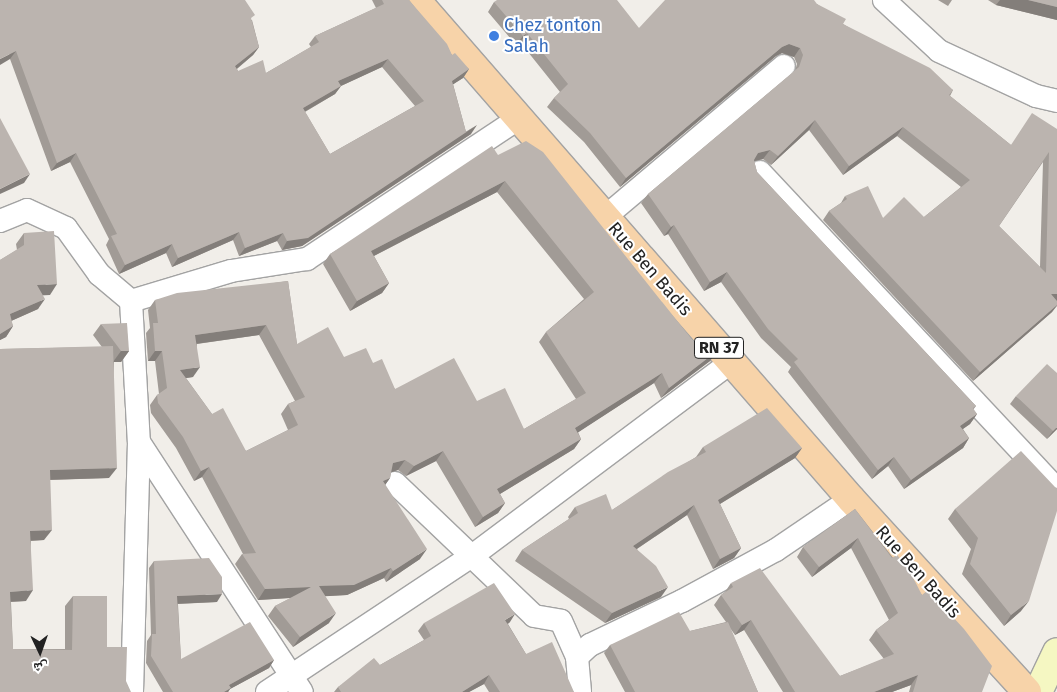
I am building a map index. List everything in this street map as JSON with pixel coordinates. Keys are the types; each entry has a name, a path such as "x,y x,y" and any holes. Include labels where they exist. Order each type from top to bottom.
{"main road":[{"name":"Rue Ben Badis","path":"416,0 851,499 1026,692"},
{"path":"1038,692 1057,652"}],"street":[{"path":"884,0 939,51 1036,96 1057,101"},
{"path":"605,217 784,66"},
{"path":"130,301 231,271 306,259 519,118"},
{"path":"760,172 1057,489"},
{"path":"0,220 28,210 66,228 99,274 130,301 139,442 132,692"},
{"path":"267,692 296,684 472,556 731,362"},
{"path":"139,442 296,684"},
{"path":"395,483 534,616 561,622 576,657 580,692"},
{"path":"576,657 590,644 682,601 776,550 851,499"}],"building":[{"path":"0,0 245,0 255,15 251,18 259,47 235,66 238,71 263,60 266,73 319,42 315,36 384,4 382,0 409,0 447,44 452,55 455,53 469,69 452,81 466,132 477,125 308,238 287,241 283,233 245,248 239,232 178,258 172,244 125,265 111,236 117,234 76,153 57,163 16,51 0,59","holes":["388,59 424,101 330,154 303,108 341,86 338,81"]},
{"path":"497,0 617,0 639,28 665,0 814,0 817,4 846,19 843,24 930,68 953,90 949,95 1011,145 1032,113 1057,129 1057,294 1051,294 1057,301 1057,305 980,372 829,211 847,199 845,196 868,186 883,218 904,197 924,217 970,180 903,127 849,166 815,120 778,156 770,150 758,153 754,160 757,172 976,406 973,408 977,414 960,426 969,438 911,480 894,457 878,470 794,362 798,359 768,329 727,272 710,282 674,225 671,227 648,194 799,67 803,55 800,48 789,44 782,47 626,178 590,133 554,98 568,84 527,33 523,36 494,2","holes":["1049,152 1046,273 999,226"]},
{"path":"1028,0 1057,0 1057,7"},
{"path":"0,118 30,174 0,189"},
{"path":"526,141 543,152 701,351 713,346 717,351 669,388 662,373 575,428 581,439 497,489 505,503 483,517 443,451 414,466 405,460 393,463 390,478 383,481 427,549 393,571 391,568 354,585 319,586 336,613 300,637 275,606 311,587 265,589 242,554 256,553 209,467 201,471 183,437 158,403 157,395 167,388 162,351 155,351 153,323 158,323 155,300 177,293 288,281 297,344 328,327 344,357 366,348 373,363 382,359 395,389 454,358 477,401 505,388 524,429 586,393 546,332 594,292 505,181 371,251 389,283 357,301 330,254 492,146 498,155","holes":["266,325 305,397 288,404 298,425 246,451 223,408 212,414 180,370 200,367 195,335"]},
{"path":"54,231 57,284 37,285 45,299 10,314 13,326 0,334 0,260 24,245 24,233"},
{"path":"127,323 129,351 121,351 101,324"},
{"path":"113,346 117,468 50,470 52,530 30,531 33,590 10,592 13,649 72,650 73,596 107,596 107,647 127,647 126,681 131,692 0,692 0,349"},
{"path":"1047,364 1057,373 1057,427 1053,431 1016,396"},
{"path":"767,408 802,448 718,500 741,548 720,559 694,505 633,546 656,566 668,587 612,613 522,550 578,513 575,507 606,494 612,510 668,472 706,452 703,447"},
{"path":"1021,451 1057,488 1057,511 1029,601 1011,615 970,564 978,538 955,509"},
{"path":"855,509 892,558 897,555 907,566 922,595 928,590 964,629 992,666 982,692 913,692 918,675 874,692 795,692 751,620 742,625 721,595 733,587 731,583 760,568 840,676 894,654 876,630 898,613 858,538 819,567 803,547"},
{"path":"209,558 222,577 222,594 177,596 181,659 250,622 274,660 229,685 231,688 224,692 173,692 151,656 152,634 156,634 154,561"},
{"path":"494,583 515,614 505,620 526,654 552,642 574,692 500,692 489,675 462,692 341,692 338,687 374,658 380,665 431,636 424,623"},
{"path":"679,612 690,631 728,622 758,692 635,692 610,645"}],"place":[{"name":"Chez tonton Salah","path":"494,36"}]}
